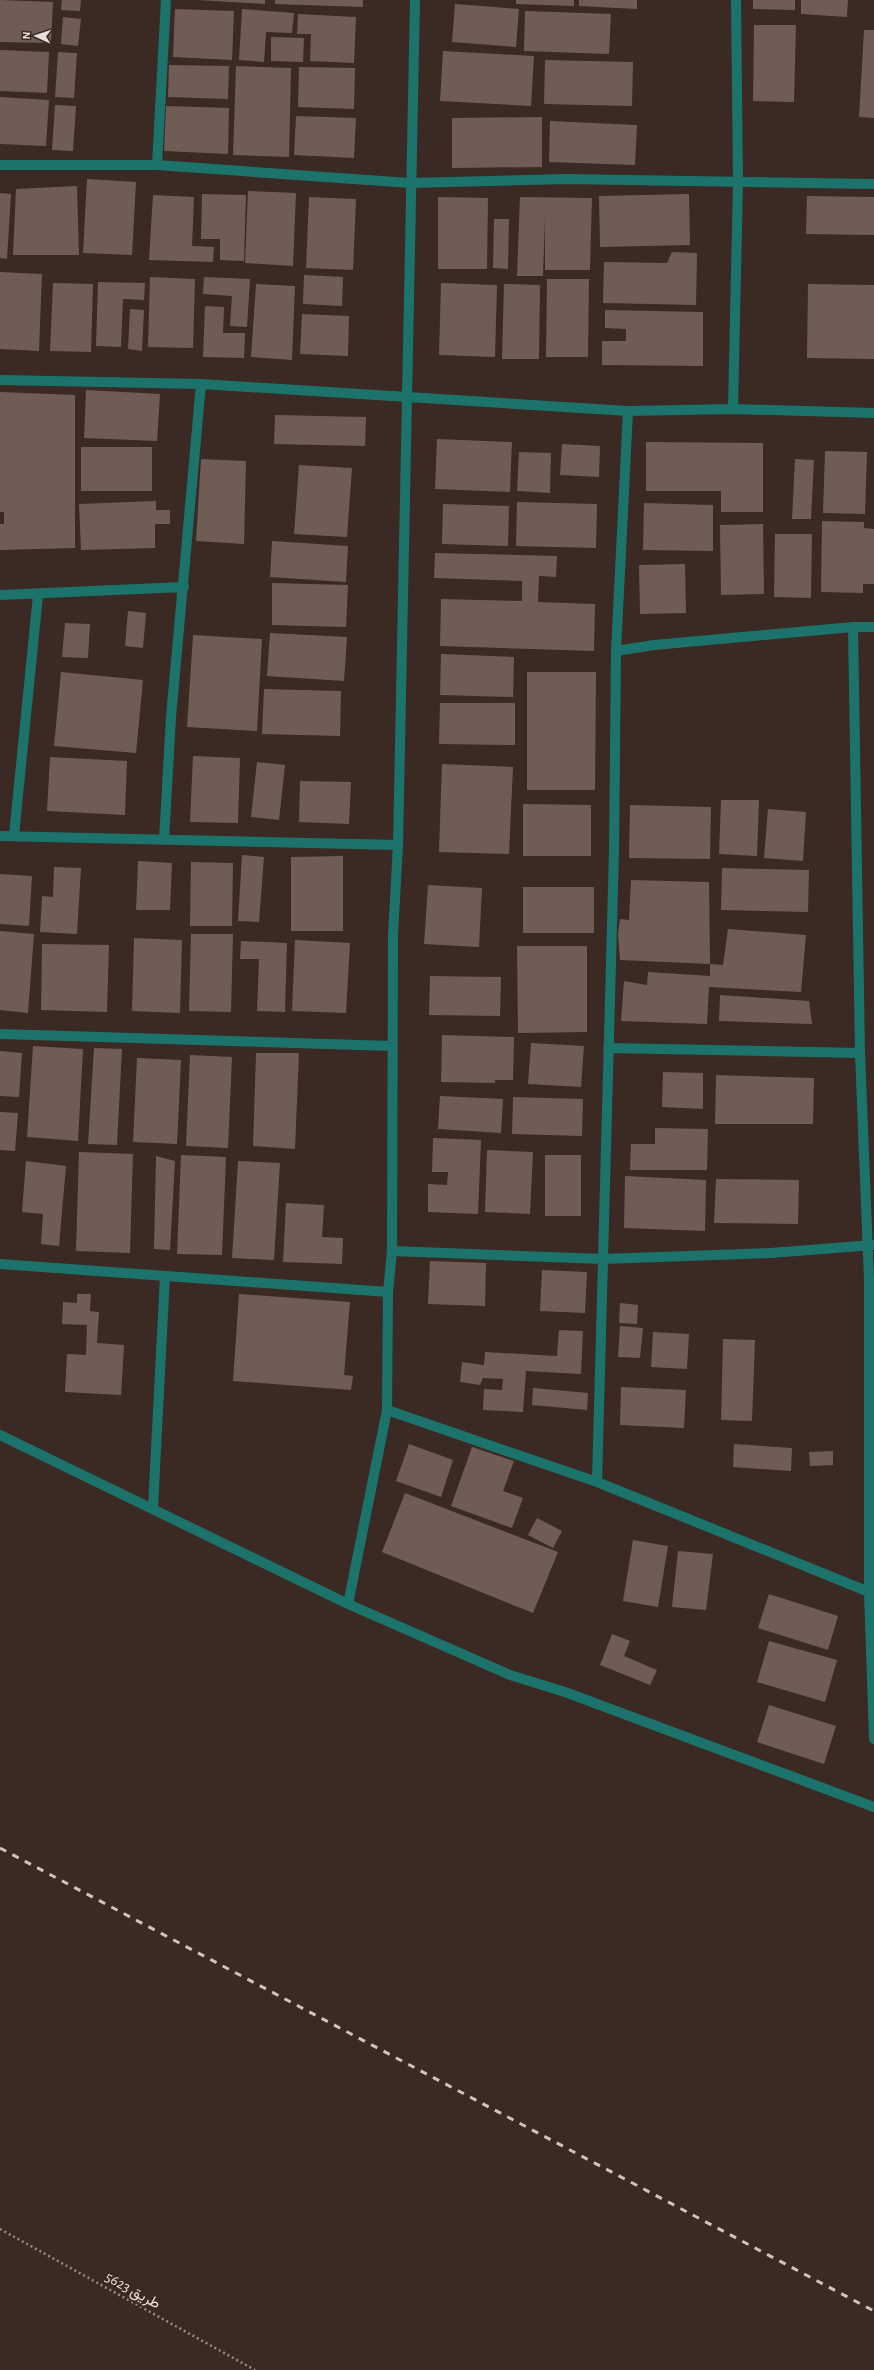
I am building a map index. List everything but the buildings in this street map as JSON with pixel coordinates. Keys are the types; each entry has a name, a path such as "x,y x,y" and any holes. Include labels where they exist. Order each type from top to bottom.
{"street":[{"path":"157,165 166,0"},
{"path":"348,1604 387,1410 388,1292 392,1251 393,935 398,845 410,183 415,0"},
{"path":"733,409 738,182 736,0"},
{"path":"0,165 157,165 410,183 566,179 874,184"},
{"path":"0,380 201,384 628,411 733,409 874,413"},
{"path":"164,840 171,717 184,587 201,384"},
{"path":"597,1482 614,851 616,651 628,411"},
{"path":"0,595 38,595 184,587"},
{"path":"14,835 38,595"},
{"path":"616,651 654,645 853,627 874,627"},
{"path":"853,627 860,1053 871,1245 871,1593 874,1738"},
{"path":"0,836 14,835 398,845"},
{"path":"0,1034 392,1046"},
{"path":"608,1048 860,1053"},
{"path":"392,1251 603,1259 771,1253 871,1245"},
{"path":"0,1264 388,1292"},
{"path":"153,1507 165,1276"},
{"path":"387,1410 597,1482 871,1593"},
{"path":"0,1435 153,1507 348,1604 510,1675 565,1692 874,1807"}],"path":[{"name":"طريق 5623","path":"0,2229 255,2370"}],"railway":[{"path":"0,1848 874,2311"}]}
